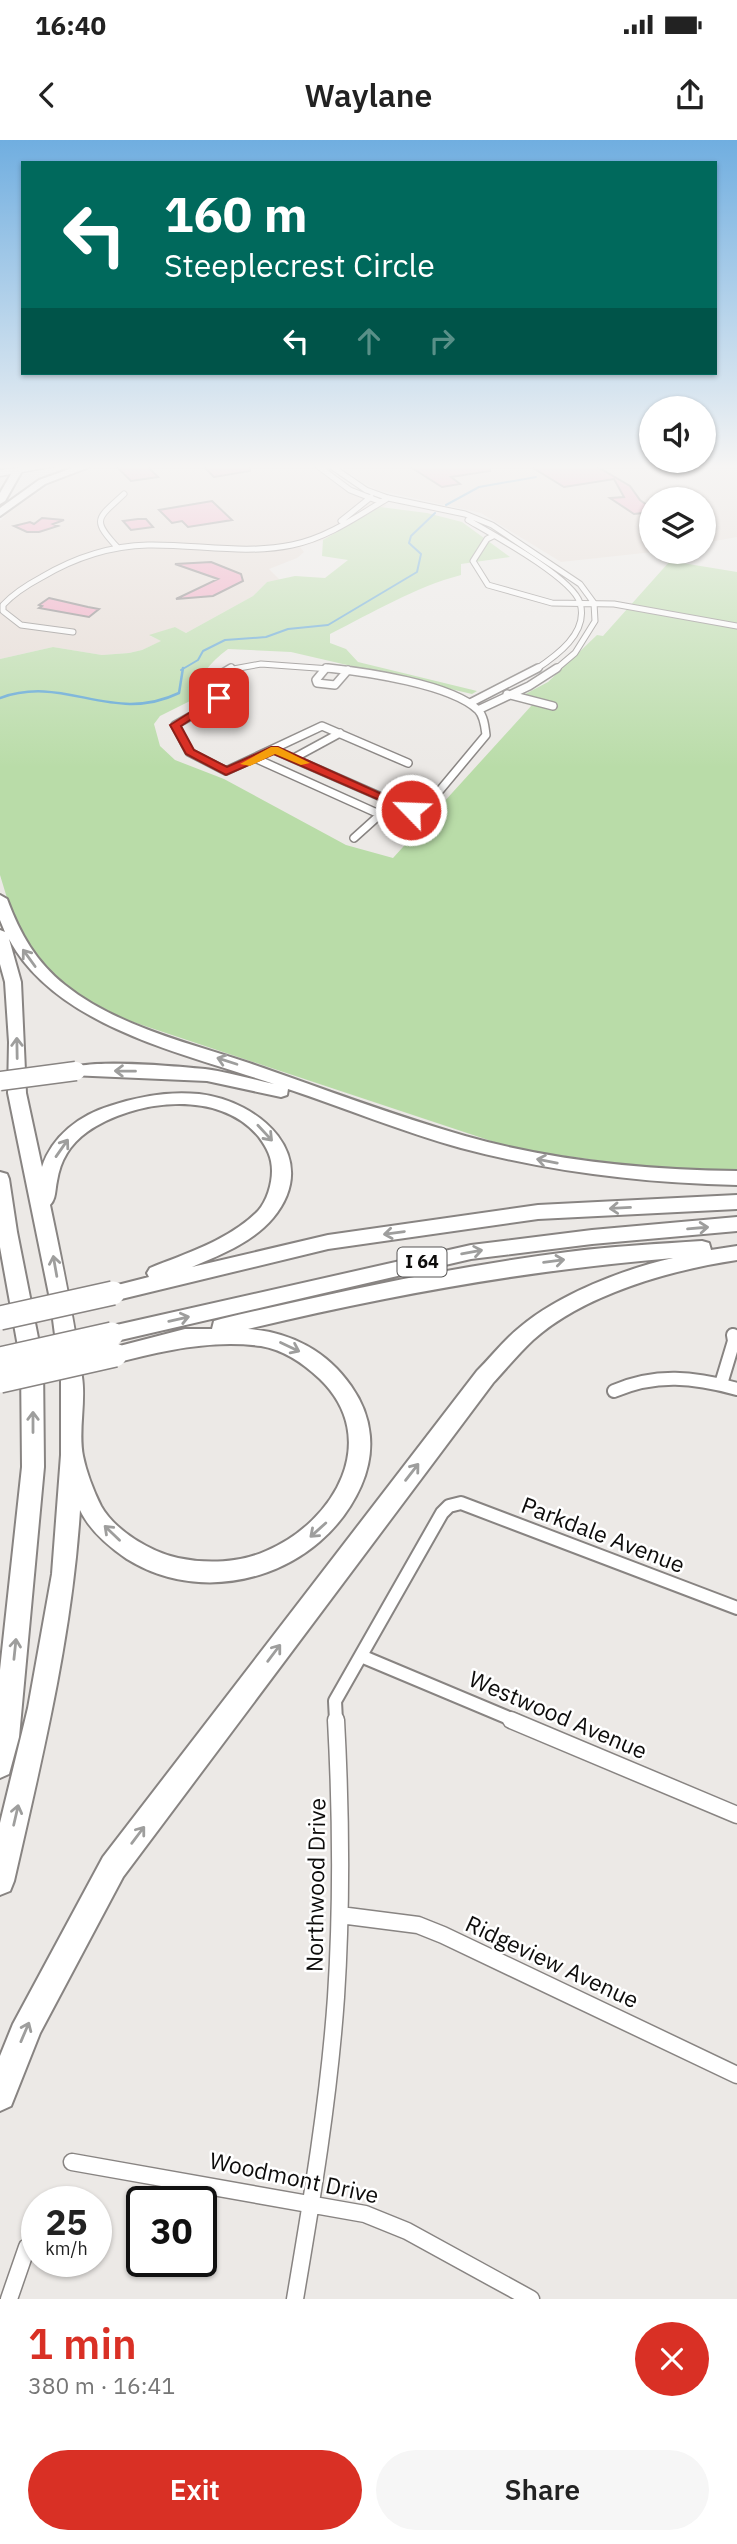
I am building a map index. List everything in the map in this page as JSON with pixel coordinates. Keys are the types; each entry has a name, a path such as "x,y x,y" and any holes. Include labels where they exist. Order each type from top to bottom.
{"highway":[{"path":"0,899 10,928 40,972 84,1006 175,1044 463,1142 545,1161 670,1177 737,1178"},
{"path":"0,934 13,982 17,1093 54,1258 72,1381 72,1455 62,1587 41,1708 0,1881"},
{"path":"0,1081 76,1071 124,1070 207,1075 385,1115"},
{"path":"43,1212 49,1173 59,1149 78,1128 105,1113 144,1101 176,1098 205,1101 231,1109 255,1123 270,1136 279,1153 283,1174 267,1214 214,1248 113,1293"},
{"path":"0,1179 32,1363 33,1467 6,1737 0,1765"},
{"name":"I 64","path":"0,1318 355,1238 538,1212 737,1202"},
{"name":"I 64","path":"0,1359 114,1344 471,1252 592,1237 737,1224"},
{"path":"175,1340 331,1301 481,1272 571,1259 737,1245"},
{"path":"0,2095 28,2024 113,1867 485,1377 527,1333 567,1306 648,1271 737,1253"},
{"path":"0,1381 114,1344 242,1335 264,1336 296,1349 326,1370 348,1394 359,1419 362,1451 356,1475 342,1504 321,1528 292,1551 253,1567 213,1573 176,1570 144,1558 117,1538 94,1514 72,1455"}],"street":[{"path":"59,567 13,594 3,605 3,611 15,623 73,632"},
{"path":"475,567 488,585 546,602 628,606 737,626"},
{"path":"470,703 541,667 561,651 581,623 581,604 564,583 539,567"},
{"path":"478,710 547,675 572,656 594,625 594,603 576,580 555,567"},
{"path":"274,750 411,810 426,807 486,735 484,720 478,710 470,703 437,690 348,670 270,664 226,668 217,674 219,698 216,702 176,725 190,752 226,771 257,759 274,750 322,726 408,762"},
{"path":"327,668 316,680 317,683 335,685 348,670"},
{"path":"498,690 554,706"},
{"path":"294,758 340,733"},
{"path":"257,759 379,814"},
{"path":"354,838 394,802"},
{"path":"721,1384 734,1341 733,1335"},
{"path":"614,1391 635,1383 672,1377 697,1378 737,1389"},
{"name":"Parkdale Avenue","path":"454,1504 461,1503 737,1608"},
{"name":"Northwood Drive","path":"295,2299 312,2203 335,2011 340,1914 341,1766 335,1701 442,1513 454,1504"},
{"name":"Westwood Avenue","path":"361,1656 736,1812"},
{"name":"Ridgeview Avenue","path":"340,1914 418,1925 443,1935 737,2075"},
{"name":"Woodmont Drive","path":"72,2162 365,2214 407,2231 531,2299"},
{"path":"9,2299 21,2264"}],"shaded area":[{"path":"0,567 275,567 269,569 280,580 267,582 253,596 186,633 175,627 150,636 162,641 142,650 102,655 53,647 0,659"}],"green space":[{"path":"339,567 461,567 461,575 410,593 330,634 330,643 346,649 358,662 477,691 472,694 291,652 228,649 205,672 190,701 160,716 154,724 160,746 175,760 224,779 346,845 393,858 532,705 514,700 548,682 597,635 603,636 665,567 705,567 737,572 737,1169 682,1172 515,1149 124,1019 82,997 56,977 26,943 14,921 0,875 0,659 53,647 102,655 142,650 161,641 149,635 175,627 186,633 253,596 267,582 295,576 325,578"}],"building":[{"path":"183,567 223,567 241,574 243,581 213,596 176,599 218,579"},
{"path":"49,598 99,609 89,617 39,608 42,606 39,605"}],"waterway":[{"path":"183,669 198,660 203,651 225,640 266,637 288,629 328,625 417,572 418,567"},
{"path":"0,698 24,692 46,692 132,704 155,701 179,693 183,669"}],"slow traffic":[{"path":"246,764 274,750 305,763"}],"route":[{"path":"219,698 180,720 176,725 176,730 190,752 226,771 234,770 274,750 411,810"}]}
